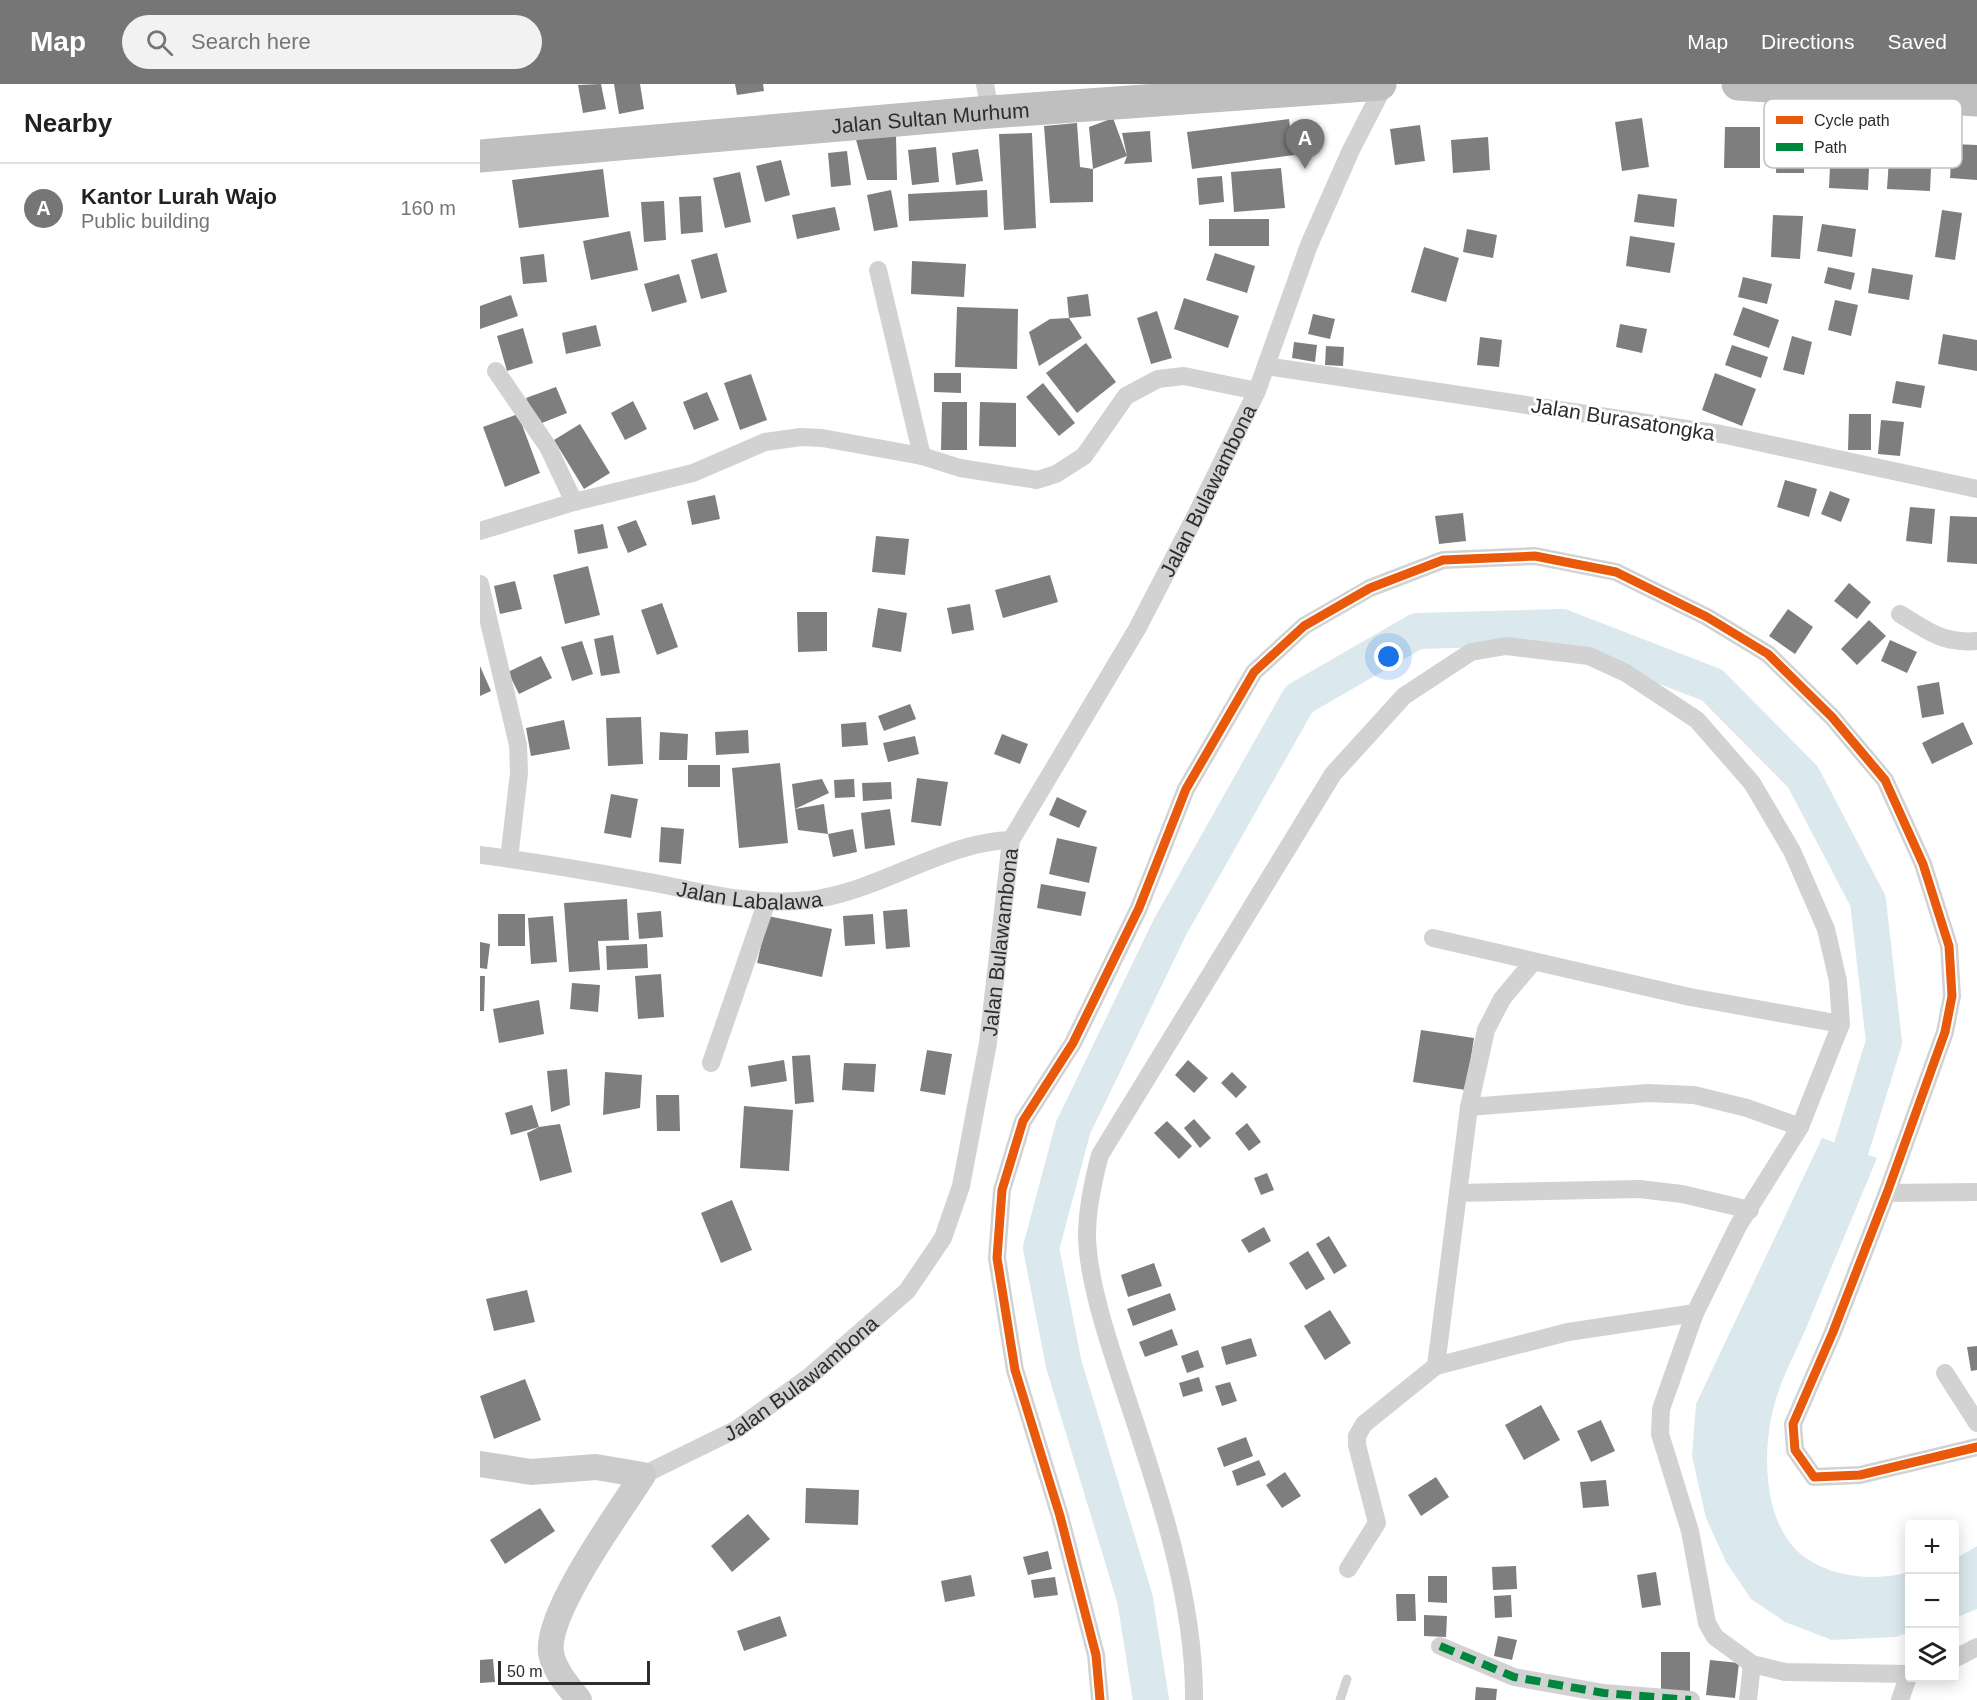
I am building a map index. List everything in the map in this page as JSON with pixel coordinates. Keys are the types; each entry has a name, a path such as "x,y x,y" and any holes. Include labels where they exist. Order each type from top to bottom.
{"highway":[{"name":"Jalan Sultan Murhum","path":"480,156 987,98 1380,84"},
{"path":"1738,84 1977,100"}],"main road":[{"path":"480,1464 531,1472 597,1467 643,1474 563,1603 552,1637 551,1653 579,1700"}],"street":[{"name":"Jalan Bulawambona","path":"643,1474 737,1429 810,1376 907,1291 943,1238 961,1186 988,1043 1011,840 1137,629 1257,391 1309,245 1351,150 1385,84"},
{"path":"878,270 922,456"},
{"name":"Jalan Burasatongka","path":"1266,366 1721,434 1977,489"},
{"path":"496,371 548,447 574,502"},
{"path":"480,531 574,502 693,473 765,442 801,437 822,438 922,456 960,468 1037,480 1056,474 1084,456 1126,396 1158,379 1184,376 1257,391"},
{"path":"1100,1700 1096,1655 1066,1537 1015,1370 998,1258 1002,1190 1023,1121 1073,1043 1139,908 1186,789 1254,672 1304,626 1370,588 1443,560 1536,556 1617,572 1707,617 1768,654 1832,717 1885,780 1923,864 1949,946 1952,996 1945,1032 1887,1193 1833,1332 1793,1424 1795,1450 1814,1477 1860,1475 1977,1447"},
{"path":"480,584 518,745 519,773 509,859"},
{"path":"1900,614 1941,639 1956,643 1977,641"},
{"path":"1194,1700 1186,1615 1173,1554 1150,1466 1098,1301 1087,1237 1092,1186 1100,1155 1333,774 1404,696 1471,652 1506,646 1589,656 1626,673 1697,720 1752,783 1792,851 1826,930 1838,981 1841,1024 1800,1127 1738,1226 1695,1313 1661,1409 1660,1434 1690,1531 1710,1631 1752,1664 1785,1672 1905,1674"},
{"name":"Jalan Labalawa","path":"480,855 766,901 808,900 856,891 964,850 998,840 1011,840"},
{"path":"711,1063 766,901"},
{"path":"1433,938 1690,997 1841,1024"},
{"path":"1436,1366 1469,1107 1486,1030 1502,999 1533,962"},
{"path":"1469,1107 1648,1093 1694,1095 1747,1108 1800,1127"},
{"path":"1458,1193 1639,1189 1682,1194 1750,1210"},
{"path":"1887,1193 1977,1192"},
{"path":"1348,1569 1377,1522 1357,1445 1357,1436 1364,1424 1378,1411 1436,1366 1568,1332 1695,1313"},
{"path":"1945,1373 1977,1423"},
{"path":"1440,1646 1514,1677 1604,1693 1691,1700"},
{"path":"1959,1656 1977,1647"},
{"path":"1748,1700 1752,1664"},
{"path":"1899,1700 1906,1682"}],"lane":[{"path":"1340,1700 1347,1679"}],"shaded area":[{"path":"1822,1138 1877,1158 1777,1396 1770,1425 1767,1468 1774,1511 1782,1531 1794,1547 1809,1560 1832,1571 1858,1576 1871,1577 1905,1573 1905,1634 1896,1637 1832,1640 1785,1622 1751,1599 1726,1562 1706,1518 1692,1456 1696,1404"},
{"path":"1977,1546 1977,1609 1959,1616 1959,1574 1959,1557"}],"building":[{"path":"601,84 606,109 583,113 578,85"},
{"path":"614,84 640,84 644,109 619,114"},
{"path":"735,84 763,84 764,91 737,95"},
{"path":"1113,118 1127,156 1093,169 1089,127"},
{"path":"1642,118 1649,167 1622,171 1615,122"},
{"path":"1289,119 1294,155 1192,169 1187,132"},
{"path":"1077,123 1080,167 1093,169 1093,202 1050,203 1044,126"},
{"path":"1420,125 1425,161 1395,165 1390,129"},
{"path":"1725,127 1760,127 1760,168 1724,168"},
{"path":"1150,131 1152,162 1124,164 1127,156 1122,133"},
{"path":"1032,133 1036,228 1004,230 999,134"},
{"path":"896,135 897,180 867,180 855,136"},
{"path":"1488,137 1490,170 1453,173 1451,140"},
{"path":"1962,144 1977,145 1977,180 1950,178 1951,168 1962,168"},
{"path":"936,147 939,182 912,185 908,150"},
{"path":"978,149 983,181 956,185 952,153"},
{"path":"847,151 851,185 831,187 828,153"},
{"path":"781,160 790,195 765,202 756,166"},
{"path":"1281,168 1285,208 1234,212 1231,172"},
{"path":"1776,168 1804,168 1804,173 1776,173"},
{"path":"1830,168 1869,168 1868,190 1829,188"},
{"path":"1888,168 1931,168 1930,191 1887,189"},
{"path":"603,169 609,217 519,228 512,180"},
{"path":"740,172 751,222 725,228 713,178"},
{"path":"1222,176 1224,202 1199,205 1197,178"},
{"path":"891,190 898,227 874,231 867,195"},
{"path":"987,190 988,217 909,221 908,194"},
{"path":"1638,194 1677,199 1674,227 1634,222"},
{"path":"701,196 703,232 681,234 679,197"},
{"path":"664,201 666,240 644,242 641,202"},
{"path":"835,207 840,230 797,239 792,215"},
{"path":"1942,210 1962,213 1955,260 1935,257"},
{"path":"1773,215 1803,216 1800,259 1771,257"},
{"path":"1209,219 1269,219 1269,246 1209,246"},
{"path":"1822,224 1856,229 1852,257 1817,251"},
{"path":"1467,229 1497,235 1493,258 1463,252"},
{"path":"630,231 638,270 591,280 583,241"},
{"path":"1630,236 1675,243 1670,273 1626,266"},
{"path":"1424,247 1459,258 1446,302 1411,292"},
{"path":"717,253 727,292 701,299 691,260"},
{"path":"1215,253 1255,266 1247,293 1206,280"},
{"path":"544,254 547,282 523,284 520,257"},
{"path":"912,261 966,264 964,297 911,294"},
{"path":"1828,267 1855,273 1851,290 1824,283"},
{"path":"1872,268 1913,275 1909,300 1868,293"},
{"path":"679,274 687,302 652,312 644,284"},
{"path":"1743,277 1772,284 1767,304 1738,297"},
{"path":"1088,294 1091,316 1069,318 1067,297"},
{"path":"511,295 518,316 480,329 480,306"},
{"path":"1184,298 1239,316 1228,348 1174,329"},
{"path":"1835,300 1858,305 1851,336 1828,330"},
{"path":"957,307 1018,309 1017,369 955,367"},
{"path":"1743,307 1779,320 1769,348 1733,335"},
{"path":"1157,311 1172,358 1151,364 1137,318"},
{"path":"1313,314 1335,319 1330,339 1308,334"},
{"path":"1069,318 1082,338 1039,366 1029,332 1050,319"},
{"path":"1620,324 1647,329 1642,353 1616,347"},
{"path":"596,325 601,346 566,354 562,333"},
{"path":"523,328 533,363 507,371 497,336"},
{"path":"1943,334 1977,340 1977,371 1938,364"},
{"path":"1792,336 1812,342 1804,375 1783,370"},
{"path":"1480,337 1502,340 1499,367 1477,365"},
{"path":"1294,342 1317,345 1315,362 1292,358"},
{"path":"1086,343 1116,382 1077,413 1046,373"},
{"path":"1732,345 1768,357 1761,378 1725,365"},
{"path":"1326,346 1344,347 1343,366 1325,365"},
{"path":"934,373 961,373 961,393 934,392"},
{"path":"1715,373 1756,389 1742,426 1702,410"},
{"path":"751,374 767,420 740,430 724,383"},
{"path":"1896,381 1925,386 1921,408 1892,403"},
{"path":"1043,383 1075,423 1059,436 1026,397"},
{"path":"556,387 567,413 537,425 526,398"},
{"path":"707,392 719,420 694,430 683,402"},
{"path":"633,401 647,429 625,440 611,413"},
{"path":"942,402 967,402 967,450 941,450"},
{"path":"980,402 1016,403 1016,447 979,446"},
{"path":"518,414 540,473 505,487 483,427"},
{"path":"1849,414 1871,414 1871,450 1848,450"},
{"path":"1881,420 1904,422 1900,456 1878,454"},
{"path":"580,424 610,473 584,489 554,440"},
{"path":"1785,480 1817,489 1809,517 1777,507"},
{"path":"1830,491 1850,499 1841,522 1821,514"},
{"path":"715,495 720,519 692,525 687,501"},
{"path":"1910,507 1935,509 1932,544 1906,541"},
{"path":"1463,513 1466,541 1439,544 1435,516"},
{"path":"1950,516 1977,517 1977,564 1947,562"},
{"path":"636,520 647,545 628,553 617,527"},
{"path":"603,524 608,548 578,554 574,530"},
{"path":"876,536 909,539 905,575 872,572"},
{"path":"588,566 600,615 565,624 553,575"},
{"path":"1050,575 1058,602 1003,618 995,590"},
{"path":"515,581 522,609 500,614 494,586"},
{"path":"1849,583 1871,602 1857,619 1834,601"},
{"path":"662,603 678,647 657,655 641,610"},
{"path":"970,604 974,630 952,634 947,608"},
{"path":"878,608 907,613 901,652 872,647"},
{"path":"1788,609 1813,627 1795,654 1769,636"},
{"path":"797,612 827,612 827,651 798,652"},
{"path":"1869,620 1886,636 1857,665 1841,649"},
{"path":"613,635 620,673 601,676 594,639"},
{"path":"1890,640 1917,652 1907,673 1881,661"},
{"path":"582,641 593,674 572,681 561,647"},
{"path":"541,656 552,678 519,694 508,672"},
{"path":"480,666 491,691 480,696"},
{"path":"1939,682 1944,714 1922,718 1917,686"},
{"path":"910,704 916,719 884,731 878,716"},
{"path":"641,717 643,764 608,766 606,718"},
{"path":"564,720 570,749 531,756 526,728"},
{"path":"866,722 868,745 842,747 841,724"},
{"path":"1963,722 1973,744 1932,764 1922,743"},
{"path":"748,730 749,753 716,755 715,732"},
{"path":"660,732 688,734 687,760 659,760"},
{"path":"1002,734 1028,744 1020,764 994,754"},
{"path":"915,736 919,754 888,762 883,743"},
{"path":"780,763 788,843 739,848 732,768"},
{"path":"688,765 720,765 720,787 688,787"},
{"path":"917,778 948,782 941,826 911,822"},
{"path":"822,779 829,793 795,809 792,784"},
{"path":"854,779 855,797 835,798 834,780"},
{"path":"891,782 892,799 863,801 862,783"},
{"path":"611,794 638,799 631,838 604,833"},
{"path":"1057,797 1087,811 1079,828 1049,815"},
{"path":"824,804 828,834 798,830 795,809"},
{"path":"890,809 895,845 865,849 861,813"},
{"path":"661,827 684,829 681,864 659,862"},
{"path":"853,829 857,852 833,857 828,834"},
{"path":"1057,838 1097,847 1089,883 1049,874"},
{"path":"1041,884 1086,892 1081,916 1037,908"},
{"path":"627,899 629,940 598,941 600,970 569,972 564,903"},
{"path":"907,909 910,947 886,949 883,911"},
{"path":"661,911 663,937 639,939 637,913"},
{"path":"498,914 525,914 525,946 498,946"},
{"path":"873,914 875,944 845,946 843,916"},
{"path":"553,916 557,962 531,964 528,918"},
{"path":"768,916 832,929 822,977 757,963"},
{"path":"480,942 490,944 487,969 480,968"},
{"path":"647,944 648,968 607,970 606,946"},
{"path":"661,974 664,1017 638,1019 635,976"},
{"path":"480,976 485,976 484,1011 480,1011"},
{"path":"572,983 600,985 598,1012 570,1009"},
{"path":"539,1000 544,1034 499,1043 493,1009"},
{"path":"1421,1030 1474,1038 1466,1090 1413,1082"},
{"path":"927,1050 952,1054 945,1095 920,1091"},
{"path":"810,1055 814,1102 795,1104 792,1056"},
{"path":"784,1060 787,1081 751,1087 748,1066"},
{"path":"1188,1060 1208,1078 1194,1093 1175,1075"},
{"path":"844,1063 876,1064 874,1092 842,1090"},
{"path":"567,1069 570,1105 551,1112 547,1071"},
{"path":"605,1072 642,1075 640,1108 603,1115"},
{"path":"1232,1072 1247,1087 1236,1098 1221,1083"},
{"path":"656,1095 679,1095 680,1131 657,1131"},
{"path":"532,1105 539,1127 511,1135 505,1113"},
{"path":"744,1106 793,1110 789,1171 740,1168"},
{"path":"1194,1119 1211,1138 1200,1148 1184,1128"},
{"path":"1167,1121 1192,1146 1179,1159 1154,1133"},
{"path":"1247,1123 1261,1142 1249,1151 1235,1133"},
{"path":"560,1124 572,1172 540,1181 527,1133 539,1127"},
{"path":"1267,1173 1274,1190 1261,1195 1254,1178"},
{"path":"732,1200 752,1250 721,1263 701,1213"},
{"path":"1264,1227 1271,1241 1249,1253 1241,1240"},
{"path":"1329,1236 1347,1266 1334,1274 1316,1244"},
{"path":"1308,1251 1325,1279 1306,1290 1289,1263"},
{"path":"1154,1263 1162,1286 1128,1297 1121,1275"},
{"path":"527,1290 535,1322 494,1331 486,1299"},
{"path":"1170,1293 1176,1310 1133,1326 1127,1309"},
{"path":"1330,1310 1351,1343 1325,1360 1304,1326"},
{"path":"1172,1329 1178,1345 1145,1357 1139,1342"},
{"path":"1251,1338 1257,1356 1226,1365 1221,1347"},
{"path":"1977,1346 1977,1370 1971,1371 1967,1347"},
{"path":"1198,1350 1204,1367 1187,1373 1181,1356"},
{"path":"1199,1377 1203,1391 1183,1397 1179,1383"},
{"path":"525,1379 541,1420 494,1439 480,1396"},
{"path":"1230,1382 1237,1401 1222,1406 1215,1386"},
{"path":"1541,1405 1560,1440 1524,1460 1505,1425"},
{"path":"1601,1420 1615,1451 1591,1462 1577,1431"},
{"path":"1246,1437 1253,1456 1224,1467 1217,1448"},
{"path":"1259,1460 1266,1475 1237,1486 1232,1471"},
{"path":"1285,1472 1301,1496 1282,1508 1266,1485"},
{"path":"1436,1477 1449,1497 1421,1516 1408,1495"},
{"path":"1606,1480 1609,1506 1583,1508 1580,1482"},
{"path":"806,1488 859,1490 858,1525 805,1523"},
{"path":"540,1508 555,1531 505,1564 490,1540"},
{"path":"748,1514 770,1539 732,1572 711,1546"},
{"path":"1048,1551 1052,1569 1028,1575 1023,1557"},
{"path":"1516,1566 1517,1589 1493,1590 1492,1567"},
{"path":"1656,1572 1661,1605 1642,1608 1637,1575"},
{"path":"971,1575 975,1596 945,1602 941,1581"},
{"path":"1428,1576 1447,1576 1447,1603 1428,1602"},
{"path":"1055,1577 1058,1595 1034,1598 1031,1580"},
{"path":"1396,1594 1415,1594 1416,1621 1397,1621"},
{"path":"1511,1595 1512,1617 1495,1618 1494,1596"},
{"path":"1424,1615 1447,1616 1446,1637 1424,1636"},
{"path":"780,1616 787,1636 744,1651 737,1631"},
{"path":"1498,1636 1517,1640 1512,1660 1494,1656"},
{"path":"1661,1652 1690,1652 1690,1694 1661,1694"},
{"path":"493,1659 495,1682 480,1683 480,1660"},
{"path":"1710,1660 1739,1663 1735,1698 1706,1695"},
{"path":"1476,1687 1497,1689 1496,1700 1475,1700"}],"waterway":[{"path":"1151,1700 1135,1599 1064,1365 1041,1248 1073,1128 1170,927 1299,699 1417,631 1562,627 1712,685 1803,777 1868,901 1884,1042 1851,1149"}],"marked path":[{"path":"1440,1646 1514,1677 1604,1693 1691,1700"}],"cycle path":[{"path":"1100,1700 1096,1655 1060,1516 1015,1370 997,1258 1002,1190 1023,1121 1073,1043 1139,908 1186,789 1254,672 1304,626 1370,588 1443,560 1535,556 1616,572 1707,617 1768,654 1832,717 1885,780 1923,864 1949,946 1952,996 1945,1032 1887,1193 1833,1332 1793,1424 1795,1450 1814,1477 1860,1475 1977,1447"}],"place":[{"name":"Kantor Lurah Wajo","path":"1305,169"}]}
